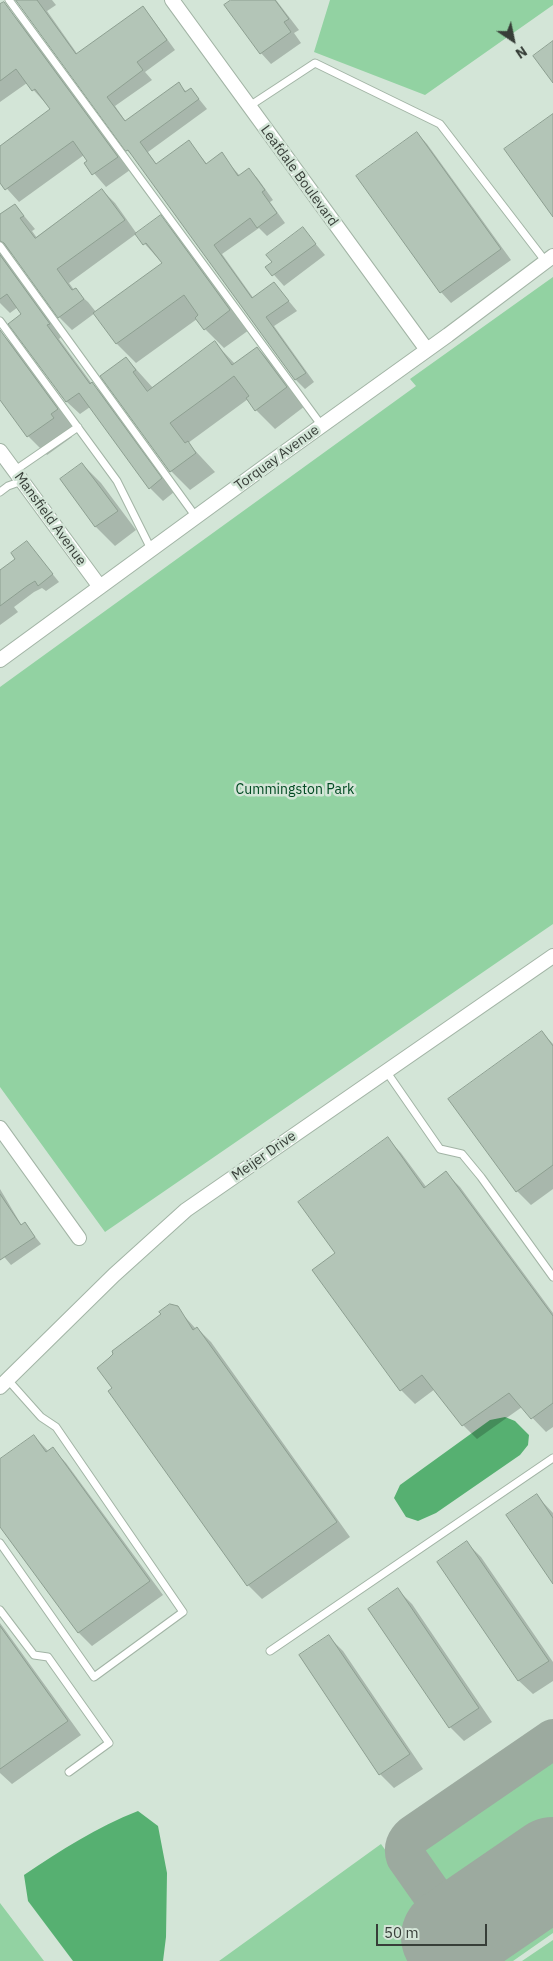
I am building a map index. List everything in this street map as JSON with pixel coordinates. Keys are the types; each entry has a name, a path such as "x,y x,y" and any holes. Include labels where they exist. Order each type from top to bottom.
{"street":[{"name":"Leafdale Boulevard","path":"172,0 426,350"},
{"name":"Torquay Avenue","path":"0,660 549,259"},
{"name":"Mansfield Avenue","path":"0,451 100,587"},
{"name":"Meijer Drive","path":"4,1384 114,1275 186,1210 553,956"},
{"path":"0,1128 79,1238"}],"lane":[{"path":"9,0 322,426"},
{"path":"248,106 315,63 440,124 549,259"},
{"path":"0,246 196,517"},
{"path":"0,321 117,481 151,550"},
{"path":"0,492 78,427"},
{"path":"386,1071 440,1149 462,1154 482,1177 553,1277"},
{"path":"0,1543 94,1677 183,1612 56,1427 41,1417 4,1384"},
{"path":"270,1651 553,1458"},
{"path":"0,1610 34,1655 48,1657 109,1744 69,1772"}],"green space":[{"path":"330,0 553,0 553,5 425,95 314,52"},
{"name":"Cummingston Park","path":"553,277 553,924 105,1232 0,1087 0,687 416,386 410,379"},
{"path":"553,1750 553,1842 458,1907 436,1884 417,1849 449,1821"},
{"path":"381,1844 465,1961 219,1961"},
{"path":"553,1898 553,1933 513,1961 472,1961 469,1956"},
{"path":"0,1903 44,1961 0,1961"},
{"path":"553,1940 553,1961 522,1961"}],"shaded area":[{"path":"505,1417 515,1421 529,1435 528,1445 520,1455 436,1513 418,1521 406,1517 394,1498 400,1485 490,1420"},
{"path":"138,1811 158,1826 167,1873 166,1937 163,1961 73,1961 28,1901 24,1875 108,1824"}],"building":[{"path":"16,0 37,0 76,54 143,6 167,40 137,62 143,70 107,97 125,121 179,82 185,92 191,88 199,99 140,142 156,164 189,140 206,164 222,152 238,176 249,168 265,190 262,192 277,213 257,228 250,218 214,245 252,298 274,282 289,301 266,317 306,373 295,380 128,150 126,151"},
{"path":"231,0 275,0 289,19 284,22 291,32 260,54 224,5"},
{"path":"4,2 118,157 92,175 84,163 87,161 73,141 5,190 0,183 0,146 50,109 35,89 32,91 16,69 0,81 0,4"},
{"path":"553,41 553,83 533,56"},
{"path":"553,114 553,217 504,149"},
{"path":"417,132 501,249 440,293 356,176"},
{"path":"102,189 125,220 57,269 72,290 76,288 84,299 58,318 4,243 0,241 0,214 15,204 24,216 20,218 35,238"},
{"path":"161,215 230,310 204,330 195,318 198,315 184,295 116,344 93,313 162,263 146,243 143,245 135,234"},
{"path":"303,227 316,244 272,276 265,267 272,262 266,255"},
{"path":"0,255 50,324 47,325 90,384 92,382 162,478 149,489 79,393 66,402 8,324 21,314 7,294 0,299"},
{"path":"0,330 58,409 51,414 54,418 27,437 0,400"},
{"path":"215,341 232,365 257,347 287,387 255,411 246,398 249,396 234,376 170,423 185,443 188,441 196,453 170,472 100,376 126,357 136,370 133,372 147,391"},
{"path":"82,463 118,511 95,527 60,479"},
{"path":"27,541 53,574 38,586 35,581 0,606 0,570 15,559 11,553"},
{"path":"542,1031 553,1046 553,1165 516,1192 448,1099"},
{"path":"388,1137 424,1188 446,1171 553,1316 553,1403 531,1419 509,1393 462,1426 422,1375 400,1391 312,1270 335,1253 298,1202"},
{"path":"0,1194 21,1225 25,1222 35,1237 0,1260"},
{"path":"170,1304 178,1306 193,1330 197,1327 337,1522 247,1586 108,1391 112,1388 97,1368 113,1354 112,1351 161,1314 159,1312"},
{"path":"34,1435 46,1452 53,1447 150,1581 78,1633 0,1527 0,1459"},
{"path":"537,1494 553,1518 553,1584 506,1515"},
{"path":"467,1541 549,1661 518,1681 437,1562"},
{"path":"398,1588 479,1708 449,1728 368,1609"},
{"path":"0,1626 68,1721 0,1769"},
{"path":"329,1635 410,1754 379,1775 299,1655"}],"taxiway":[{"path":"458,1931 406,1857 405,1848 407,1842 413,1835 553,1739"}],"runway":[{"path":"451,1937 553,1867"}]}
